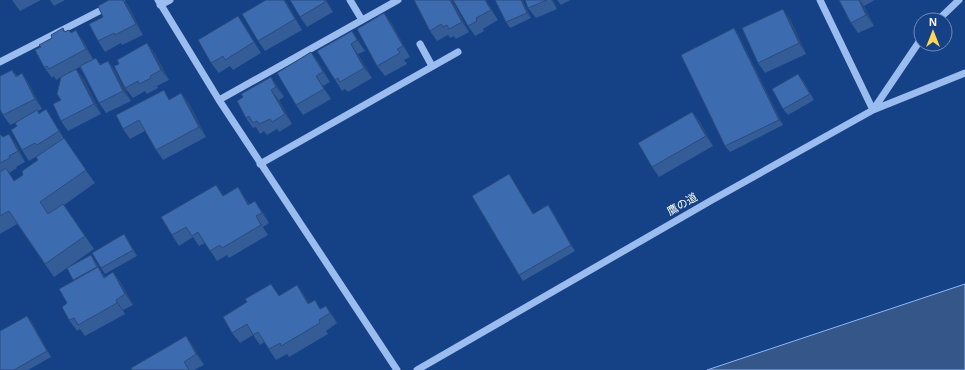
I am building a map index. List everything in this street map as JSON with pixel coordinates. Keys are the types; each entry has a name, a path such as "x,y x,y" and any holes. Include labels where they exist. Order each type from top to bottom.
{"street":[{"path":"0,62 121,0"},
{"path":"170,0 159,3 218,100 397,370"},
{"path":"350,0 362,20"},
{"path":"218,100 398,0"},
{"path":"820,0 873,110"},
{"path":"946,12 959,0"},
{"path":"420,44 432,66"},
{"path":"873,110 913,51"},
{"path":"260,164 458,52"},
{"name":"鷹の道","path":"417,370 712,200 873,110 965,73"}],"water":[{"path":"965,284 965,370 707,370"}],"building":[{"path":"109,0 123,0 136,24 115,35 114,33 98,41 89,24 103,17 98,6"},
{"path":"266,0 284,0 295,19 258,41 242,14"},
{"path":"290,0 325,0 325,2 300,17"},
{"path":"414,0 450,0 462,22 449,29 447,25 443,27 441,24 430,31"},
{"path":"453,0 485,0 491,10 476,18 477,21 468,26"},
{"path":"495,0 521,0 527,13 506,22"},
{"path":"525,0 547,0 528,8"},
{"path":"839,0 859,0 866,15 851,23"},
{"path":"783,9 799,43 758,63 742,28"},
{"path":"384,13 403,46 397,49 400,53 377,66 357,29"},
{"path":"238,16 254,42 225,60 223,56 211,63 198,40"},
{"path":"63,28 64,32 69,30 71,33 76,30 86,49 49,69 47,66 44,67 35,50 41,47 39,45 52,38 51,35"},
{"path":"734,28 779,120 725,146 681,55"},
{"path":"352,31 357,40 351,44 364,68 340,82 338,78 335,80 317,51"},
{"path":"147,43 161,70 150,76 151,78 139,84 138,81 125,88 114,66 119,64 117,60"},
{"path":"311,52 323,72 316,76 324,89 296,105 277,73"},
{"path":"96,58 100,65 108,61 123,91 99,103 80,66"},
{"path":"76,69 94,104 61,121 53,104 61,100 57,94 61,77"},
{"path":"12,70 16,77 22,73 35,99 3,115 0,109 0,76"},
{"path":"798,74 810,94 783,109 772,89"},
{"path":"271,77 276,87 271,90 285,114 272,122 270,119 259,124 257,121 253,123 249,116 246,118 237,101 243,97 241,94"},
{"path":"164,90 169,100 181,93 199,127 156,150 139,120 123,129 116,115"},
{"path":"46,109 59,131 37,145 35,143 22,150 11,130 17,126 15,123 37,110 39,114"},
{"path":"692,112 706,136 652,167 638,143"},
{"path":"0,134 3,137 9,134 18,151 9,156 10,158 0,163"},
{"path":"64,138 86,170 40,202 48,214 63,204 85,236 45,264 9,211 0,216 0,172 6,168 14,181 23,175 22,171 38,160 36,157"},
{"path":"509,174 533,214 548,205 571,245 519,275 472,196"},
{"path":"216,185 223,196 238,187 248,205 255,201 262,213 256,216 261,225 222,248 220,245 210,251 198,232 192,236 186,227 172,235 161,217"},
{"path":"124,234 133,250 101,268 92,253"},
{"path":"91,255 97,267 73,280 67,268"},
{"path":"98,267 104,278 113,272 125,294 116,300 117,303 78,325 74,318 69,320 62,307 67,303 59,289"},
{"path":"271,284 279,296 297,285 308,304 315,300 320,309 326,306 330,313 319,320 320,323 281,346 280,343 269,349 258,332 253,335 247,324 232,333 223,317 247,302 245,299"},
{"path":"27,316 47,351 14,370 0,370 0,331"},
{"path":"186,336 196,354 184,362 189,370 132,370 131,368"}]}
